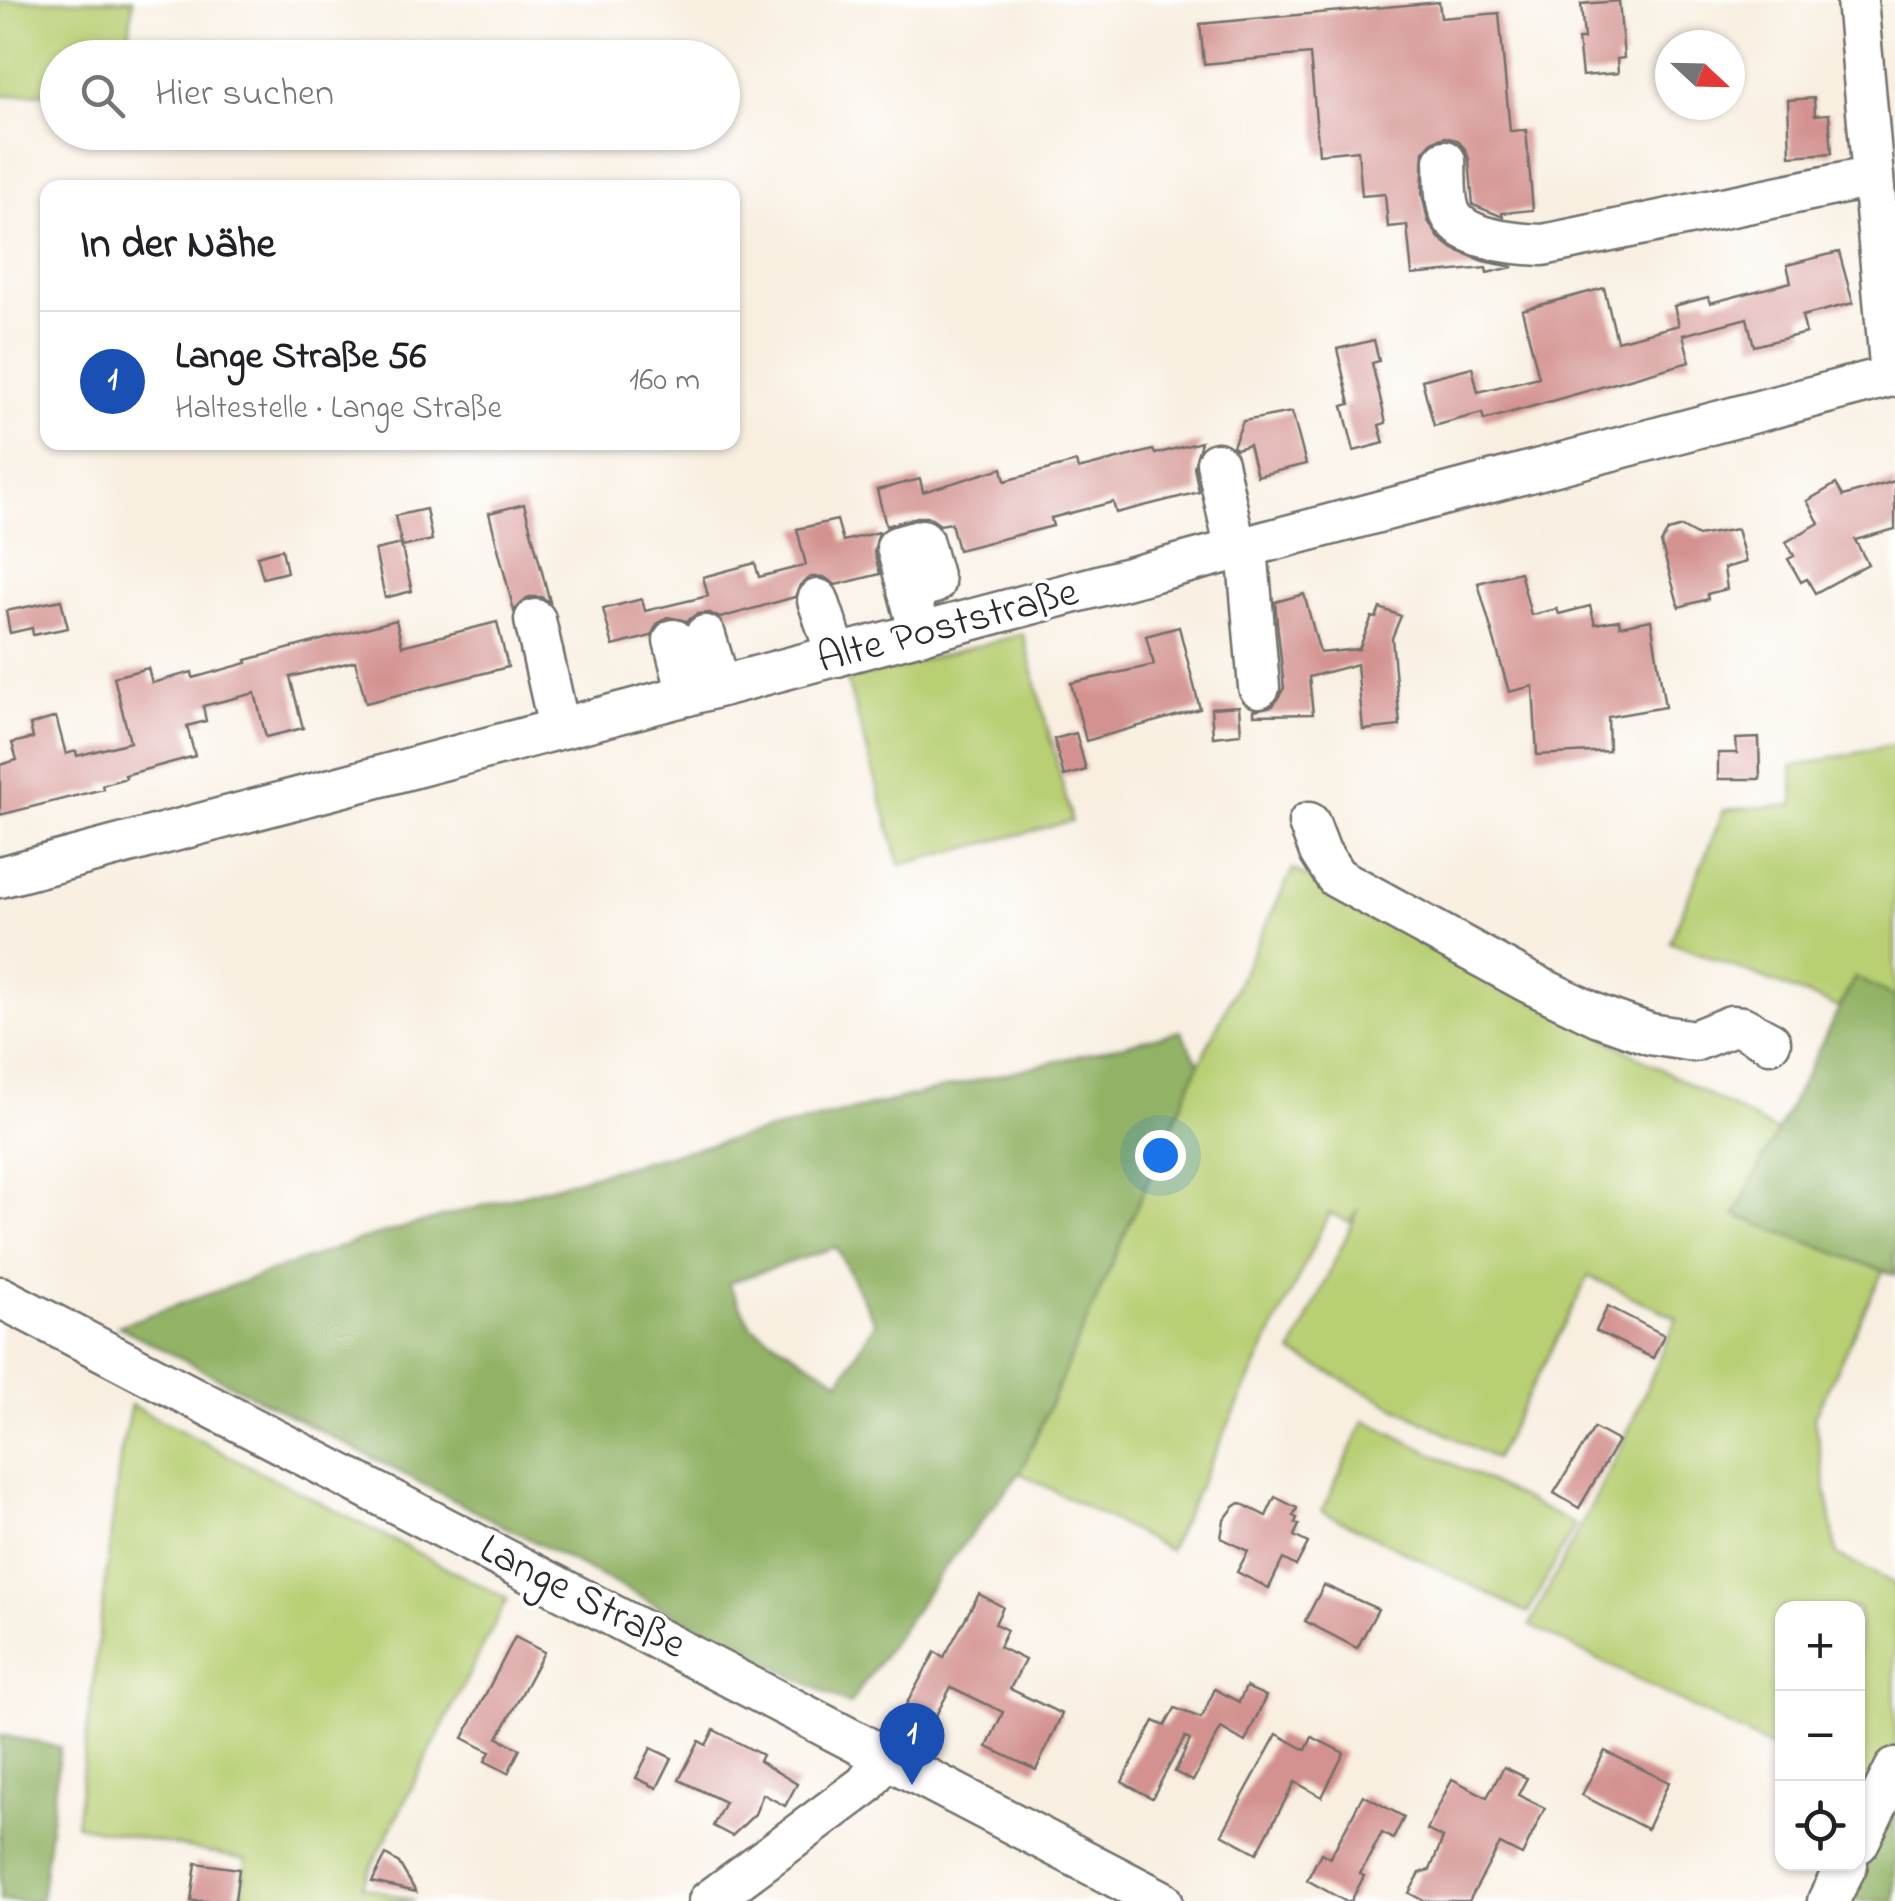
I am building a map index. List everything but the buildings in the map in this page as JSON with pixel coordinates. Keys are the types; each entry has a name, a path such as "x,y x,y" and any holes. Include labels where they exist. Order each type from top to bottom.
{"street":[{"path":"1857,0 1893,376"},
{"path":"1445,161 1449,211 1456,221 1478,236 1543,245 1872,177"},
{"name":"Alte Poststraße","path":"0,877 1893,376"},
{"path":"1228,460 1248,548 1259,687"},
{"path":"908,590 920,634"},
{"path":"818,600 837,656"},
{"path":"535,620 559,728"},
{"path":"690,638 704,690"},
{"path":"1309,823 1320,852 1336,877 1528,982 1599,1016 1650,1034 1694,1041 1731,1026 1742,1026 1770,1042"},
{"name":"Lange Straße","path":"0,1297 1162,1901"},
{"path":"709,1901 864,1786 887,1756"},
{"path":"1865,1830 1895,1770"},
{"path":"1828,1901 1844,1871"}],"green space":[{"path":"0,0 133,0 129,40 40,40 40,93 0,96"},
{"path":"1023,634 1072,821 900,865 847,680"},
{"path":"1895,744 1895,997 1855,977 1839,1008 1670,942 1724,810 1794,805 1792,767"},
{"path":"1293,869 1777,1132 1735,1215 1883,1271 1814,1417 1837,1555 1895,1584 1895,1750 1870,1798 1865,1795 1865,1601 1775,1601 1775,1749 1530,1625 1623,1443 1677,1318 1589,1276 1495,1459 1292,1353 1359,1209 1350,1222 1329,1213 1169,1550 1020,1473 1199,1064"},
{"path":"1855,977 1895,997 1895,1275 1735,1215"},
{"path":"1181,1031 1199,1064 1020,1473 939,1575 849,1705 118,1326 360,1240 647,1160","holes":["836,1247 875,1323 840,1381 751,1326 728,1283"]},
{"path":"131,1405 507,1599 362,1886 414,1901 242,1901 246,1860 76,1825 121,1451"},
{"path":"1365,1420 1575,1525 1528,1613 1322,1511"},
{"path":"0,1735 60,1747 41,1901 0,1901"},
{"path":"1895,1787 1895,1901 1837,1901 1852,1871 1865,1871 1865,1846"}],"place":[{"name":"Lange Straße 56","path":"912,1785"}]}
